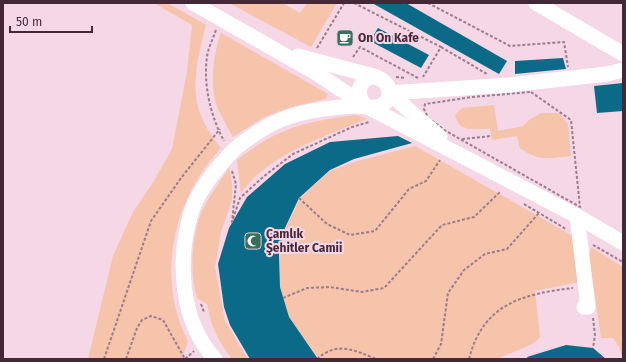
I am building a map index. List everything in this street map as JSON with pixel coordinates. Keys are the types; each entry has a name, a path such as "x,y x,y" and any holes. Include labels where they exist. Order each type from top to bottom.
{"street":[{"path":"193,3 316,73 366,106 578,212 623,243"},
{"path":"536,3 623,54"},
{"path":"276,50 378,78 386,84 389,94 460,154"},
{"path":"389,94 509,85 608,74 623,70"},
{"path":"366,106 360,98 359,88 364,80 373,77 378,78"},
{"path":"215,359 207,351 189,313 184,283 184,251 192,212 207,181 235,149 275,122 302,113 366,106 371,108 381,106 385,103 389,94"},
{"path":"578,212 588,310"}],"path":[{"path":"313,54 344,3"},
{"path":"354,3 441,47 491,76"},
{"path":"428,3 510,46 564,42 569,71"},
{"path":"344,69 360,47 422,79 441,47"},
{"path":"531,92 571,120 578,212 446,131 428,118 424,109 425,104 472,97 531,92"},
{"path":"104,359 151,221 181,178 220,129"},
{"path":"300,198 327,224 350,235 375,230 409,189 426,181 442,156"},
{"path":"494,187 507,194"},
{"path":"283,298 307,288 330,287 362,292 384,288 442,225 474,216 501,191"},
{"path":"520,202 623,262"},
{"path":"434,359 441,344 448,293 464,270 485,254 507,249 539,213"},
{"path":"469,359 478,336 485,324 508,303 529,295 578,287"},
{"path":"198,302 202,304 205,316"},
{"path":"588,310 595,335 593,348"},
{"path":"317,359 325,352 349,348 376,359"}],"shaded area":[{"path":"154,3 167,3 206,25 197,63 195,83 196,92 198,108 203,120 221,148 204,168 191,191 181,215 174,240 171,266 172,291 178,317 188,341 182,359 88,359 113,256 133,212 154,181 172,149 187,72 192,25"},
{"path":"229,3 282,3 300,13 307,3 337,3 311,47"},
{"path":"221,33 328,94 326,99 291,107 264,117 233,137 218,109 215,100 213,71"},
{"path":"494,105 498,131 523,126 529,120 541,113 559,113 568,124 571,156 550,158 539,157 520,148 517,136 492,140 490,129 468,129 459,125 455,115 462,108"},
{"path":"357,115 367,119 310,142 282,157 257,175 241,193 237,160 252,149 279,133 308,123"},
{"path":"415,146 573,236 579,282 535,291 540,337 532,344 497,359 319,359 289,317 280,287 280,254 286,228 300,198 330,171 354,162"},
{"path":"229,168 232,183 232,200 221,232 215,267 225,321 248,359 232,359 227,352 216,333 207,304 197,298 193,278 193,247 200,216 210,197"},
{"path":"591,247 623,267 623,359 619,347 613,338 601,338 589,257"}],"building":[{"path":"372,3 406,3 507,61 499,74"},
{"path":"378,28 429,55 421,68 370,41"},
{"path":"563,58 566,69 515,74 515,61"},
{"path":"623,83 623,111 597,113 594,86"},
{"name":"Çamlık Şehitler Camii","path":"398,136 412,143 354,159 330,170 299,198 285,228 279,254 280,287 289,317 318,359 250,359 230,325 224,307 218,264 229,228 247,197 285,164 330,142"},
{"path":"566,345 593,348 606,359 528,359 527,357"}],"place":[{"name":"On On Kafe","path":"345,38"},
{"name":"Çamlık Şehitler Camii","path":"253,241"}]}
